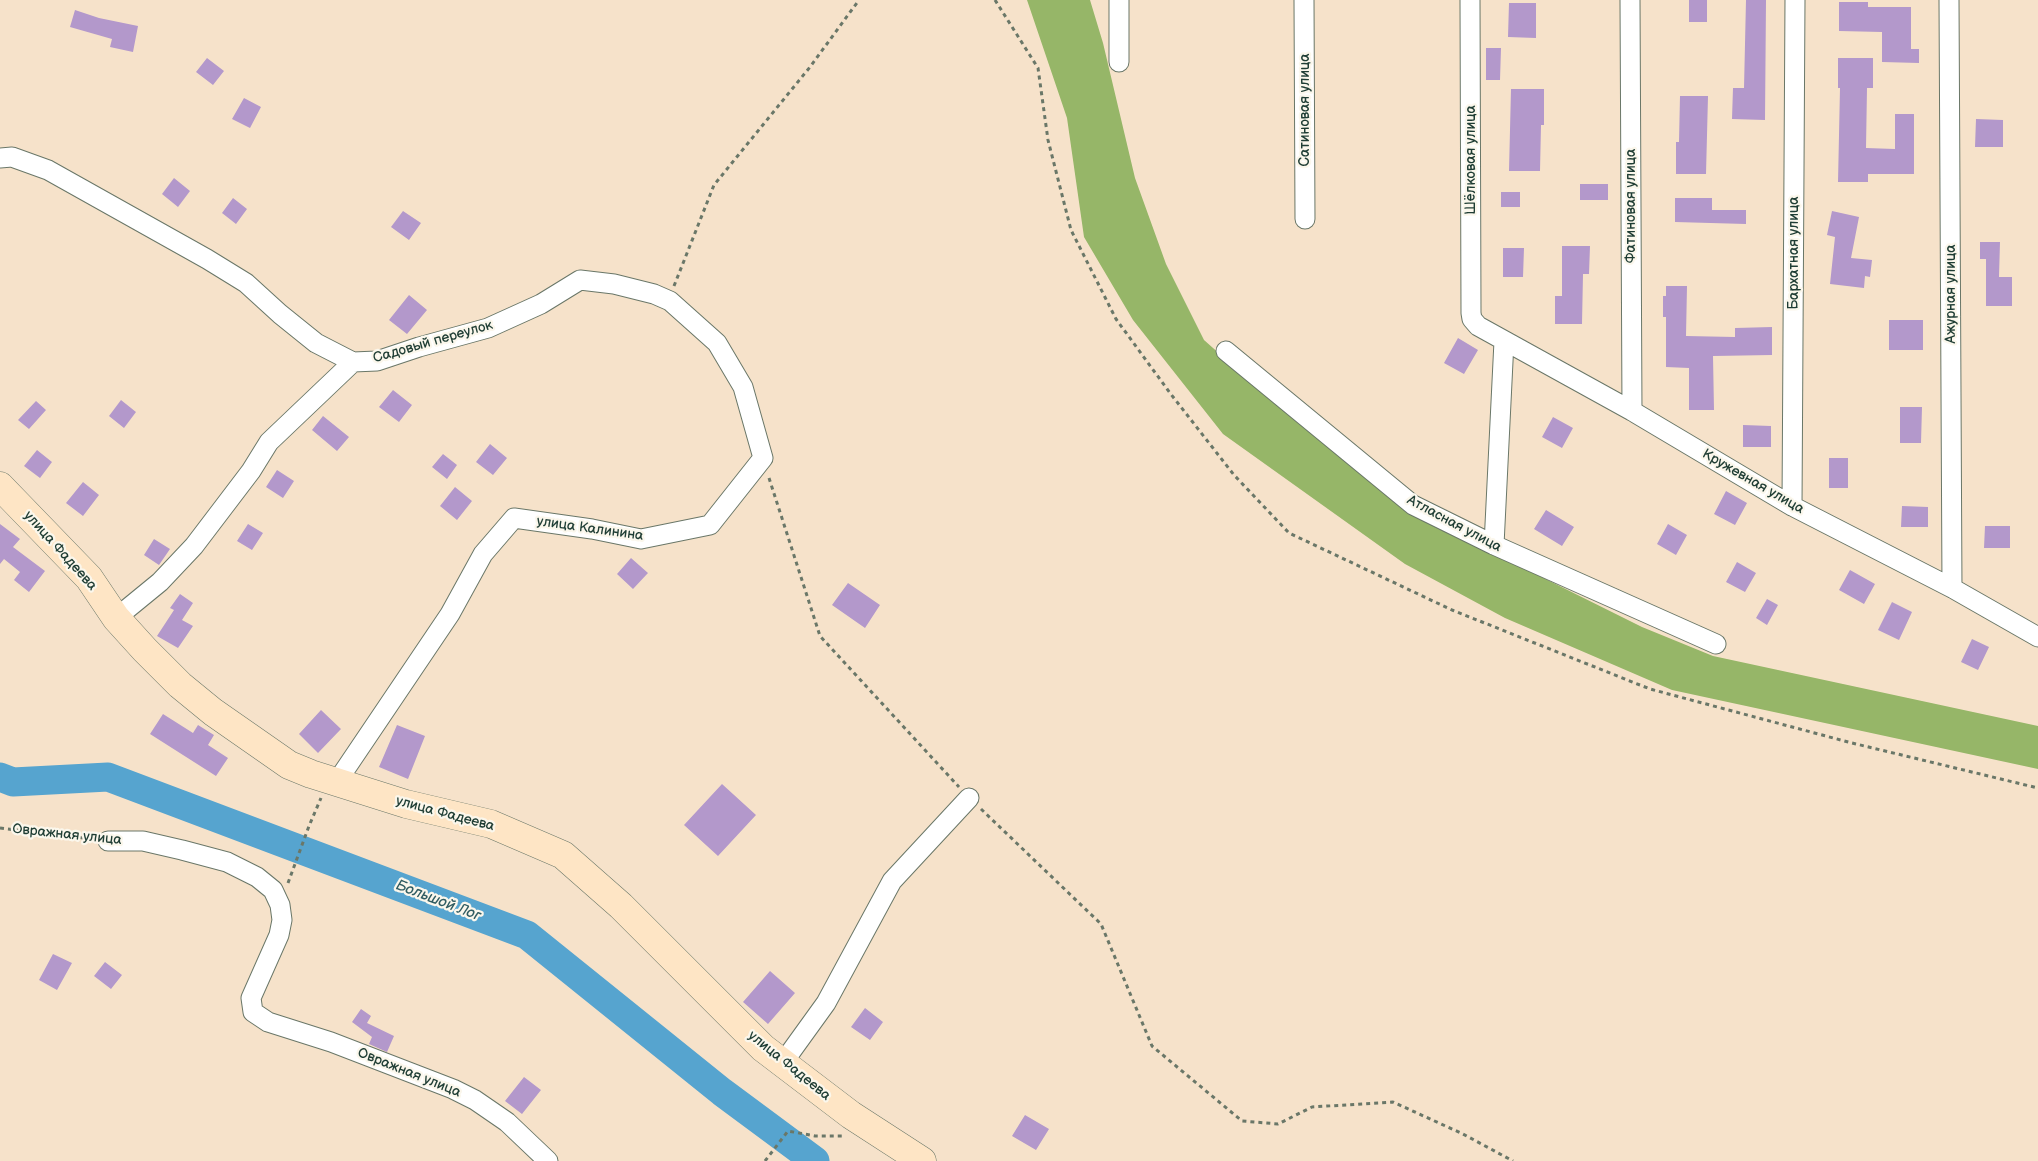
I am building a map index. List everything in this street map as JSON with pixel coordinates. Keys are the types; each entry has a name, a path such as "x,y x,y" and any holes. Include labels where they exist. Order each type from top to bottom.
{"street":[{"path":"1119,0 1119,62"},
{"name":"Сатиновая улица","path":"1304,0 1305,220"},
{"name":"Шёлковая улица","path":"1470,0 1472,319"},
{"name":"Фатиновая улица","path":"1630,0 1632,411"},
{"name":"Бархатная улица","path":"1792,506 1795,0"},
{"name":"Ажурная улица","path":"1949,0 1952,588"},
{"path":"0,158 12,157 48,170 207,259 246,283 316,343 353,362 269,442 251,471 194,546 160,582 116,618"},
{"name":"Садовый переулок","path":"353,362 377,361 488,328 542,304 580,280 614,284 654,294 670,301"},
{"path":"670,301 717,343 743,386 763,458"},
{"name":"Кружевная улица","path":"1472,319 1478,326 1632,411 1792,506 1952,588 2038,637"},
{"path":"1494,545 1504,341"},
{"name":"Атласная улица","path":"1226,351 1413,505 1494,545 1716,644"},
{"name":"улица Калинина","path":"333,782 450,614 483,554 514,518 592,529 641,539 710,525 763,458"},
{"name":"улица Фадеева","path":"0,486 89,578 116,618 173,678 212,712 289,765 333,782 406,804 491,824 563,855 622,906 750,1035 782,1064 851,1115 922,1161"},
{"path":"782,1064 826,1003 892,881 969,798"},
{"name":"Овражная улица","path":"108,841 143,841 227,862 257,876 273,890 280,905 282,920 279,935 251,998 253,1012 268,1022 331,1042 453,1089 475,1100 507,1122 548,1161"}],"path":[{"path":"670,301 676,276 714,185 810,67 859,0"},
{"path":"763,458 820,636 969,798 1100,924 1152,1046 1242,1121 1278,1124 1312,1107 1393,1102 1462,1134 1513,1161"},
{"path":"291,874 309,826 333,782"},
{"name":"Овражная улица","path":"0,828 108,841"},
{"path":"765,1161 788,1131 815,1136 882,1135"}],"green space":[{"path":"1027,0 1090,0 1103,43 1135,178 1166,264 1204,340 1293,419 1387,494 1457,535 1642,627 1713,656 2038,726 2038,769 1672,690 1505,618 1405,564 1223,434 1133,320 1084,237 1067,118"}],"building":[{"path":"1689,0 1707,0 1707,22 1689,22"},
{"path":"1746,0 1766,0 1765,120 1732,119 1733,88 1744,88"},
{"path":"1839,2 1868,2 1868,7 1911,7 1911,49 1919,49 1919,63 1882,62 1882,32 1839,31"},
{"path":"1509,3 1536,3 1536,38 1508,37"},
{"path":"75,10 99,18 138,26 133,52 110,47 112,39 70,27"},
{"path":"1486,48 1501,48 1500,80 1486,80"},
{"path":"207,58 224,71 213,85 196,72"},
{"path":"1838,58 1873,58 1873,88 1867,88 1866,148 1895,149 1895,114 1914,114 1914,174 1868,174 1868,182 1838,182 1840,88 1838,88"},
{"path":"1511,89 1544,89 1544,125 1541,125 1540,171 1509,171"},
{"path":"1680,96 1708,96 1706,174 1676,174 1676,142 1679,142"},
{"path":"244,98 261,107 250,128 232,119"},
{"path":"1976,119 2003,120 2003,147 1975,147"},
{"path":"174,178 190,191 178,207 162,194"},
{"path":"1580,184 1608,184 1608,200 1580,200"},
{"path":"1501,192 1520,192 1520,207 1501,207"},
{"path":"233,198 247,209 236,224 222,213"},
{"path":"1675,198 1712,198 1712,210 1746,210 1746,224 1675,222"},
{"path":"403,211 421,223 409,240 391,227"},
{"path":"1832,211 1859,217 1851,258 1872,260 1870,277 1865,276 1864,288 1830,284 1835,237 1827,235"},
{"path":"1980,242 2000,242 1999,277 2012,277 2012,306 1986,306 1986,259 1980,259"},
{"path":"1562,246 1590,246 1589,274 1583,274 1582,324 1555,324 1555,296 1562,296"},
{"path":"1503,248 1524,248 1523,277 1503,277"},
{"path":"1666,286 1687,286 1686,336 1735,337 1735,328 1772,327 1772,355 1713,356 1714,410 1689,410 1689,368 1666,367 1666,317 1663,317 1663,296 1666,296"},
{"path":"409,295 427,310 407,334 389,320"},
{"path":"1889,320 1923,320 1923,350 1889,350"},
{"path":"1458,338 1478,350 1464,374 1444,363"},
{"path":"393,390 412,405 399,422 379,407"},
{"path":"121,400 136,412 124,428 109,416"},
{"path":"36,401 46,410 29,429 18,420"},
{"path":"1900,407 1922,407 1921,443 1900,443"},
{"path":"323,416 349,437 337,451 312,430"},
{"path":"1553,417 1573,428 1562,448 1542,437"},
{"path":"1743,425 1771,426 1771,447 1743,447"},
{"path":"490,444 507,458 493,475 476,462"},
{"path":"37,450 52,462 40,478 24,466"},
{"path":"443,454 457,465 447,479 432,467"},
{"path":"1829,458 1848,458 1848,488 1829,488"},
{"path":"277,470 294,481 283,498 266,487"},
{"path":"83,482 99,495 83,516 66,503"},
{"path":"455,487 472,501 457,520 440,506"},
{"path":"1726,491 1747,503 1735,525 1714,514"},
{"path":"1902,506 1928,507 1928,527 1901,527"},
{"path":"1546,510 1574,527 1562,546 1534,529"},
{"path":"0,524 20,539 13,547 45,571 29,592 14,580 20,572 4,559 0,564"},
{"path":"248,524 263,533 252,550 237,541"},
{"path":"1668,524 1687,535 1676,555 1657,544"},
{"path":"1985,526 2010,526 2010,548 1984,548"},
{"path":"154,539 170,549 159,565 144,555"},
{"path":"631,558 648,573 633,589 617,574"},
{"path":"1737,562 1756,573 1745,592 1726,582"},
{"path":"1850,570 1875,584 1864,604 1839,590"},
{"path":"848,583 880,605 865,628 832,605"},
{"path":"180,594 193,603 182,620 193,626 178,648 157,636 174,610 170,608"},
{"path":"1767,599 1778,605 1767,625 1756,618"},
{"path":"1892,602 1912,612 1899,640 1878,630"},
{"path":"1972,639 1989,647 1978,670 1961,662"},
{"path":"321,710 341,729 318,753 299,734"},
{"path":"163,714 193,733 198,725 214,735 208,745 228,758 216,776 150,734"},
{"path":"397,725 425,736 408,779 379,767"},
{"path":"722,784 756,815 718,856 684,825"},
{"path":"53,954 72,963 57,990 39,980"},
{"path":"105,962 122,975 111,989 94,976"},
{"path":"770,971 795,993 768,1024 743,1002"},
{"path":"865,1008 883,1022 870,1040 851,1027"},
{"path":"361,1009 371,1016 367,1023 394,1036 387,1052 369,1044 372,1037 352,1022"},
{"path":"524,1077 541,1090 522,1114 505,1101"},
{"path":"1025,1115 1049,1129 1036,1150 1012,1136"}],"waterway":[{"name":"Большой Лог","path":"0,777 13,782 108,777 527,935 722,1092 815,1161"}]}
